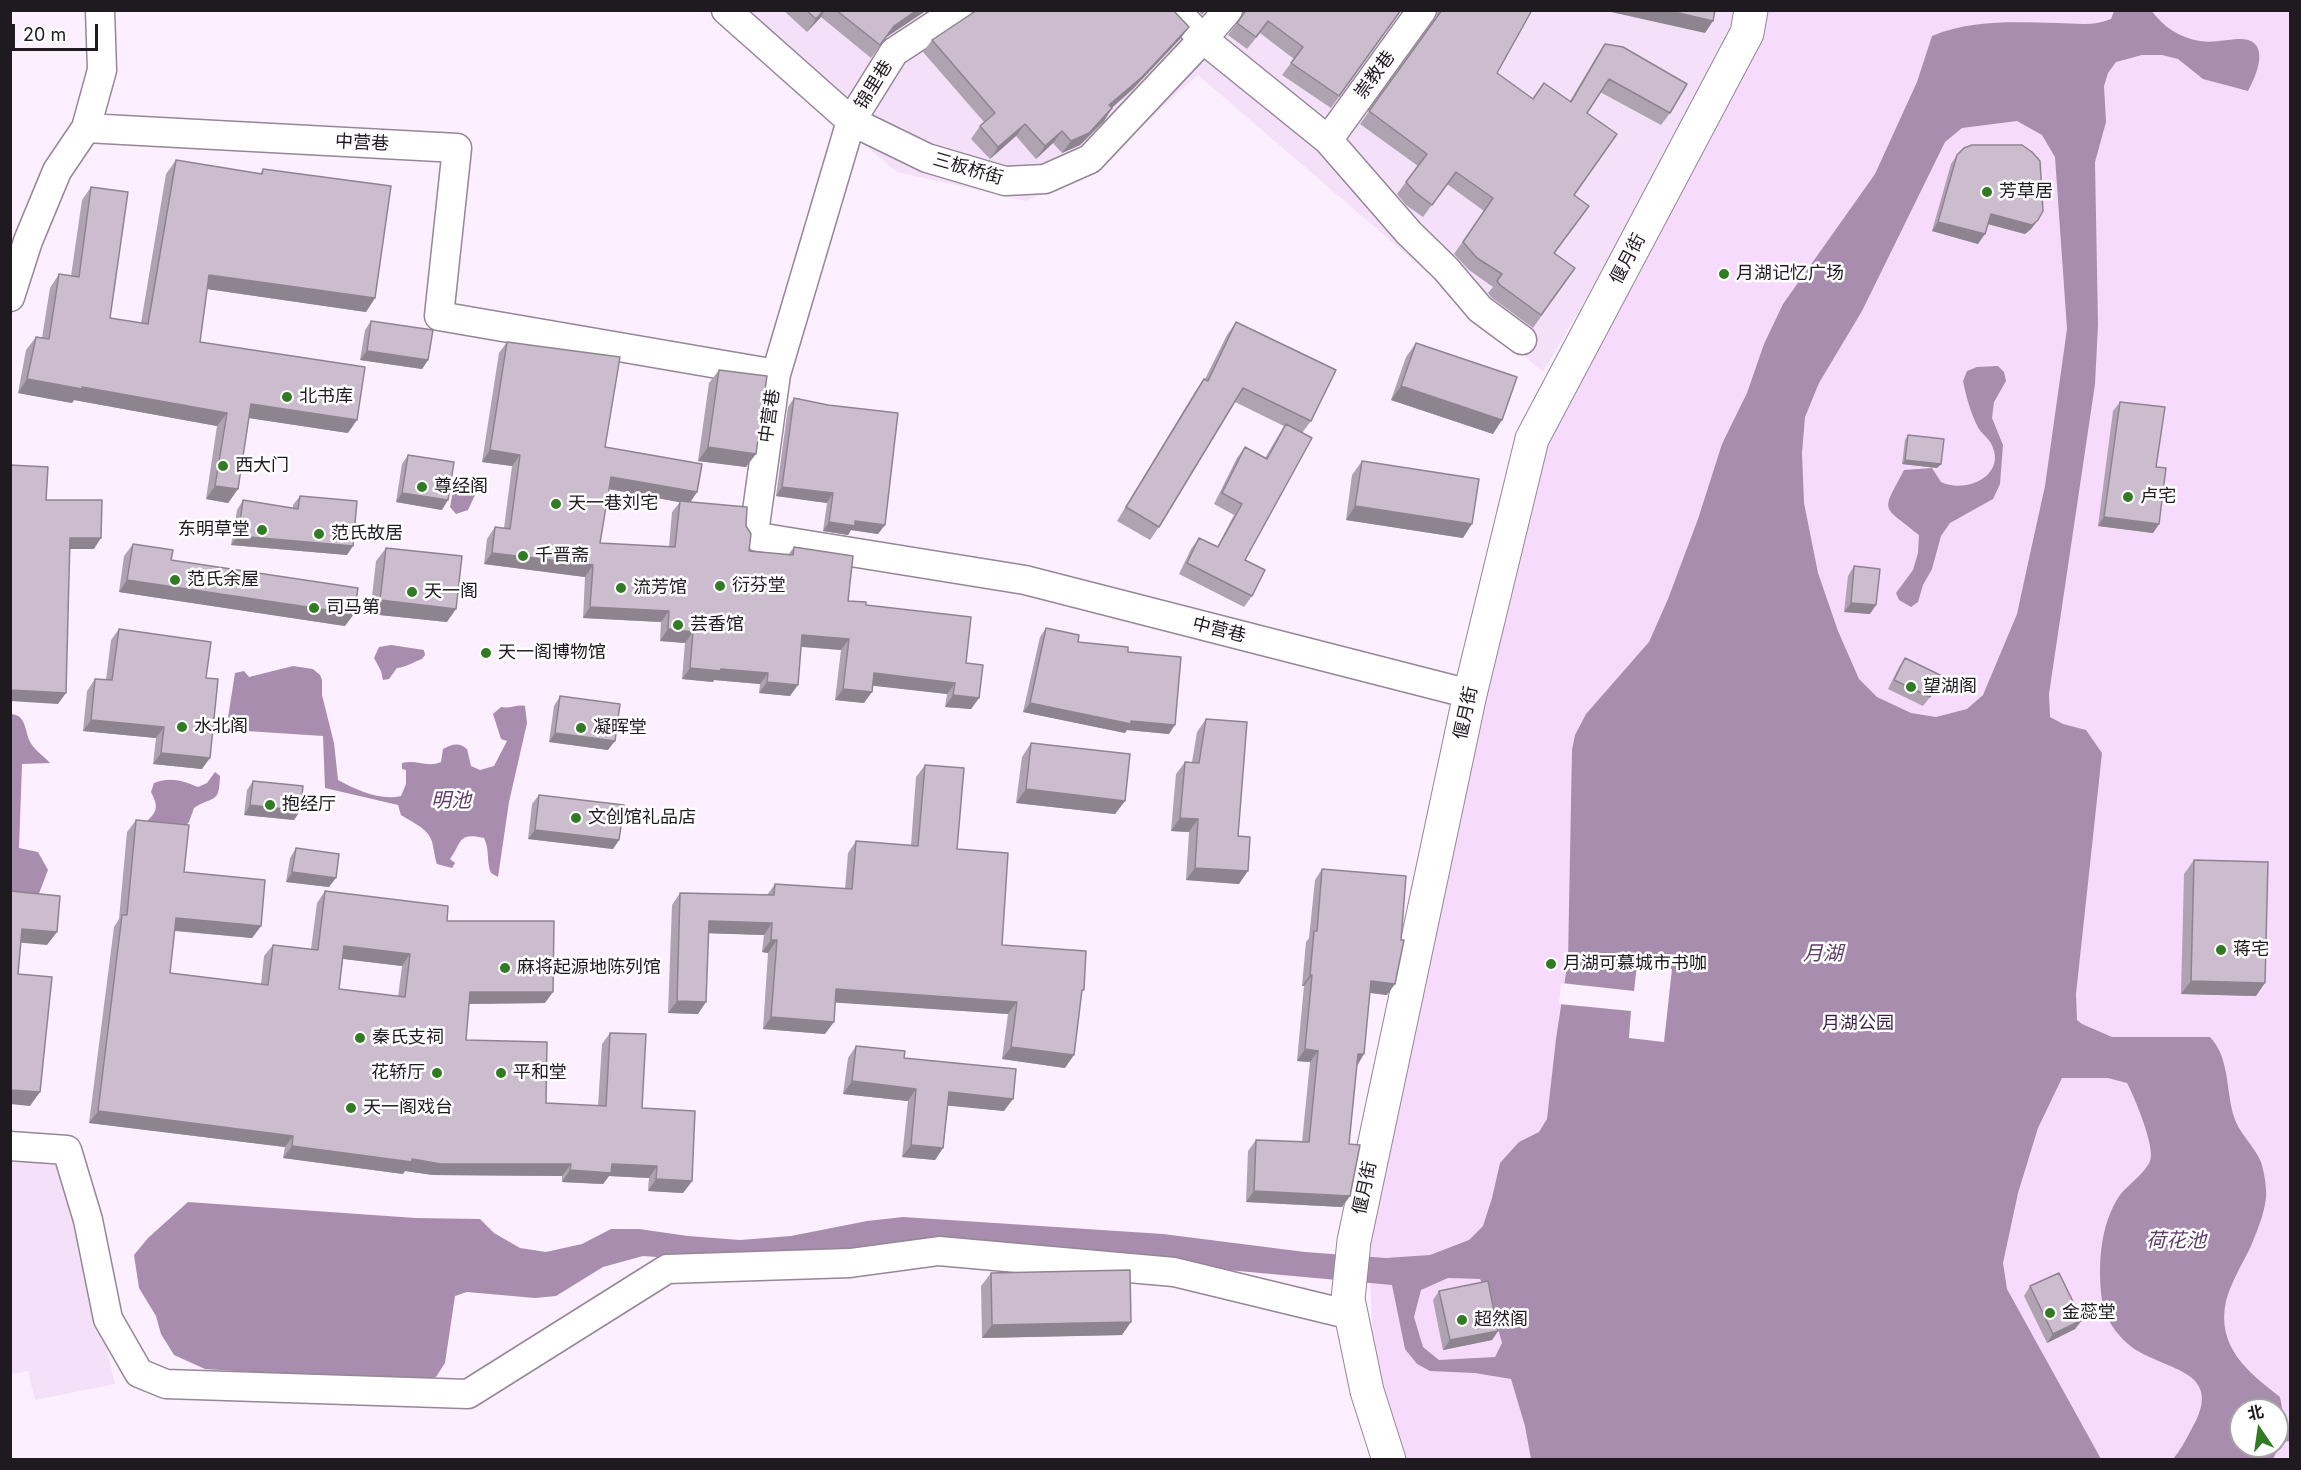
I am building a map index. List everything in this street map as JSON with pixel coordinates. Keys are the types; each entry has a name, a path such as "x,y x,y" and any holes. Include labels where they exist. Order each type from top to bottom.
{"street":[{"path":"10,297 28,241 57,171 86,128 102,70 100,10"},
{"name":"三板桥街","path":"726,10 851,122 938,161 1005,181 1045,179 1090,159 1228,10"},
{"name":"锦里巷","path":"776,374 851,122 894,52 958,10"},
{"path":"1175,10 1203,39 1328,140 1409,233 1480,309 1522,340"},
{"name":"崇教巷","path":"1328,140 1422,10"},
{"name":"偃月街","path":"1389,1460 1367,1391 1349,1307 1354,1241 1470,694 1532,439 1747,33 1751,10"},
{"name":"中营巷","path":"86,128 457,148 439,315 776,374 754,533 758,537 1025,580 1470,694"},
{"path":"10,1146 67,1150 88,1220 108,1319 139,1374 166,1384 468,1394 667,1269 850,1263 939,1251 1174,1272 1349,1307"}],"shaded area":[{"path":"707,11 1739,11 1735,44 1543,372 1198,75 1097,167 1026,201 897,172 808,99"},
{"path":"10,1157 60,1161 115,1384 35,1400 28,1371 11,1374"}],"green space":[{"name":"月湖公园","path":"1756,11 2290,11 2290,1459 1405,1460 1374,1362 1368,1241 1541,441"}],"water":[{"name":"月湖","path":"2151,10 2172,31 2193,40 2210,42 2248,40 2255,44 2259,58 2248,91 2203,79 2178,59 2162,55 2142,55 2116,62 2108,73 2104,86 2106,122 2095,162 2098,325 2095,384 2049,694 2050,717 2063,724 2086,730 2102,753 2076,994 2077,1020 2112,1037 2210,1037 2221,1054 2235,1121 2261,1162 2266,1194 2264,1211 2258,1229 2226,1301 2224,1317 2226,1332 2230,1345 2246,1368 2280,1398 2229,1398 2229,1458 2273,1459 2173,1459 2190,1432 2200,1410 2202,1394 2196,1383 2186,1374 2141,1353 2128,1344 2116,1331 2107,1316 2103,1306 2100,1278 2104,1234 2113,1207 2120,1195 2145,1170 2151,1154 2143,1122 2127,1083 2108,1078 2062,1078 2038,1128 2018,1193 2003,1263 2007,1289 2101,1459 1531,1459 1525,1426 1511,1379 1475,1373 1430,1371 1417,1364 1405,1349 1392,1285 909,1241 794,1256 670,1258 643,1256 603,1267 556,1296 535,1298 467,1292 455,1296 445,1363 436,1377 415,1383 205,1369 174,1355 161,1334 156,1316 139,1288 134,1255 148,1238 188,1202 415,1218 480,1219 494,1233 520,1248 546,1252 582,1244 611,1229 639,1229 740,1240 791,1236 867,1221 903,1217 1163,1234 1305,1252 1386,1258 1430,1255 1469,1240 1483,1226 1500,1163 1519,1142 1539,1132 1547,1119 1568,960 1572,750 1575,735 1586,714 1649,642 1698,519 1722,444 1747,393 1764,344 1783,304 1875,174 1917,82 1932,36 1962,27 1993,23 2084,24 2111,19 2114,11","holes":["2017,121 2042,135 2055,157 2067,329 2045,486 2017,614 1983,695 1967,709 1936,717 1911,713 1877,697 1859,679 1838,631 1818,573 1804,503 1802,453 1805,417 1819,383 1862,311 1945,142 1962,128","1448,1278 1480,1279 1491,1303 1502,1343 1495,1357 1439,1360 1423,1347 1414,1317 1421,1290"]},
{"path":"1998,366 2004,372 2006,381 1994,402 1992,418 2003,445 2000,484 1993,499 1950,523 1941,536 1932,569 1923,585 1918,602 1911,607 1899,600 1896,593 1913,570 1918,553 1919,535 1891,512 1889,502 1891,494 1904,470 1932,468 1941,482 1961,486 1980,480 1988,474 1995,458 1993,448 1991,442 1976,424 1963,381 1967,371 1977,367"},
{"path":"465,479 474,482 476,493 468,510 456,514 450,507 454,486"},
{"path":"391,645 424,650 425,655 422,659 407,666 397,668 389,679 383,680 374,658 379,647"},
{"name":"明池","path":"293,666 313,669 322,680 322,695 334,743 338,780 377,796 401,796 406,784 406,770 402,769 402,763 436,764 441,762 443,749 452,745 461,745 467,749 471,766 480,770 494,766 507,741 501,739 493,714 501,707 525,706 527,723 509,802 498,877 491,873 484,838 469,836 461,840 450,859 455,863 452,868 437,864 429,835 401,815 398,805 325,788 323,736 231,730 227,724 235,673 244,671 249,677"},
{"path":"11,714 23,721 29,741 50,763 22,764 19,848 38,852 48,870 38,896 11,896"},
{"path":"215,772 220,776 217,795 194,808 189,822 180,831 151,828 148,820 155,810 156,803 151,792 154,783 176,780 198,787 207,783"}],"pier":[{"path":"1637,965 1672,969 1664,1042 1629,1038 1631,1011 1559,1004 1561,983 1634,991"}],"building":[{"path":"806,10 824,10 816,19"},
{"path":"836,10 917,10 894,26 880,45"},
{"path":"977,10 1173,10 1189,27 1142,77 1109,105 1112,108 1089,133 1071,141 1062,131 1045,146 1025,124 998,147 980,126 995,113 932,40"},
{"path":"1246,10 1401,10 1339,96 1291,63 1303,47 1268,21 1256,37 1237,23"},
{"path":"1442,10 1532,10 1497,73 1533,99 1544,83 1571,102 1605,44 1623,47 1687,84 1670,113 1609,79 1587,113 1617,134 1574,195 1589,206 1554,253 1575,268 1541,315 1500,285 1497,281 1502,274 1477,258 1463,242 1493,198 1456,172 1432,205 1406,182 1427,154 1369,111"},
{"path":"1666,10 1715,10 1713,21"},
{"path":"1972,145 2022,145 2040,161 2043,211 2032,225 1991,214 1985,234 1938,222 1957,155 1964,148"},
{"path":"176,160 262,174 263,169 391,186 375,298 209,275 200,342 365,367 357,420 251,404 238,489 215,486 227,413 27,379 36,337 49,339 59,274 79,277 91,187 128,192 110,318 148,324"},
{"path":"371,321 433,330 428,360 367,351"},
{"path":"1236,322 1336,370 1311,421 1243,388 1159,527 1126,507 1204,379 1208,381"},
{"path":"507,342 620,357 605,447 702,464 697,492 611,477 600,543 675,547 680,501 747,507 746,526 751,534 749,551 793,555 794,547 853,556 848,601 971,617 966,663 983,665 979,698 953,695 955,683 874,673 872,692 843,689 849,639 802,635 798,685 767,682 768,673 690,668 693,632 668,629 669,611 590,607 593,565 492,553 495,527 510,529 520,455 490,450"},
{"path":"1416,343 1517,377 1502,420 1401,386"},
{"path":"719,370 767,376 756,454 708,447"},
{"path":"794,398 828,405 898,413 885,525 855,521 855,526 829,522 833,493 782,487"},
{"path":"2120,402 2165,407 2156,467 2166,468 2159,524 2104,517"},
{"path":"1286,424 1312,438 1245,560 1265,570 1252,596 1187,563 1199,538 1218,547 1242,504 1222,493 1245,447 1267,459"},
{"path":"1908,435 1944,439 1941,464 1905,460"},
{"name":"尊经阁","path":"408,455 454,462 448,500 402,493"},
{"path":"1362,461 1479,479 1472,524 1355,506"},
{"path":"10,465 48,467 46,500 102,500 101,538 70,538 66,693 10,690"},
{"path":"300,496 357,501 353,546 238,536 243,500 298,509"},
{"path":"133,544 173,550 171,560 358,588 354,614 127,580"},
{"name":"天一阁","path":"386,548 462,556 456,609 380,600"},
{"path":"1854,566 1880,569 1876,605 1851,603"},
{"path":"1046,628 1079,635 1078,642 1128,647 1128,652 1181,657 1175,725 1131,721 1131,724 1030,703"},
{"path":"119,629 211,642 206,678 218,679 210,758 161,753 164,727 91,720 95,679 112,680"},
{"path":"1905,658 1940,675 1930,697 1894,680"},
{"name":"凝晖堂","path":"560,696 620,704 615,741 555,733"},
{"path":"1206,719 1247,722 1238,836 1250,837 1248,871 1195,868 1198,819 1180,818 1185,762 1199,763"},
{"path":"1031,743 1130,754 1125,801 1026,789"},
{"path":"925,765 964,768 957,849 1008,853 1002,945 1086,951 1084,990 1082,990 1074,1055 1011,1047 1017,1002 836,989 834,1022 771,1017 777,940 771,940 772,923 709,921 706,1002 677,1001 680,893 774,895 775,884 852,889 856,841 918,846"},
{"path":"253,781 303,786 300,811 250,805"},
{"path":"539,795 624,805 619,840 535,830"},
{"path":"136,820 189,825 184,872 265,880 261,926 176,918 170,973 268,985 273,945 318,950 325,891 448,906 447,921 554,921 553,992 470,992 466,1040 547,1042 546,1103 606,1106 610,1033 646,1034 642,1108 695,1111 692,1181 656,1179 657,1166 612,1164 611,1173 570,1170 571,1164 441,1164 412,1159 412,1162 292,1146 293,1136 98,1111 122,915 127,915","holes":["344,946 410,954 405,997 339,989"]},
{"path":"296,848 339,854 336,878 292,872"},
{"path":"2194,860 2268,862 2265,983 2191,981"},
{"path":"1322,869 1406,876 1401,940 1404,940 1395,984 1371,981 1364,1054 1358,1054 1349,1144 1360,1145 1350,1196 1254,1191 1256,1140 1309,1142 1318,1051 1305,1049 1314,931 1317,931"},
{"path":"10,891 60,896 57,932 22,929 18,974 52,977 40,1092 10,1090"},
{"path":"856,1046 905,1051 904,1058 1016,1069 1013,1099 949,1092 943,1148 911,1145 916,1089 852,1081"},
{"path":"1130,1270 1131,1322 992,1325 991,1273"},
{"name":"金蕊堂","path":"2059,1273 2082,1320 2053,1334 2030,1286"},
{"name":"超然阁","path":"1488,1281 1498,1331 1450,1340 1439,1291"}],"place":[{"name":"芳草居","path":"1987,192"},
{"name":"月湖记忆广场","path":"1724,274"},
{"name":"北书库","path":"287,397"},
{"name":"西大门","path":"223,466"},
{"name":"尊经阁","path":"422,487"},
{"name":"卢宅","path":"2128,497"},
{"name":"天一巷刘宅","path":"556,504"},
{"name":"东明草堂","path":"262,530"},
{"name":"范氏故居","path":"319,534"},
{"name":"千晋斋","path":"523,556"},
{"name":"范氏余屋","path":"175,580"},
{"name":"衍芬堂","path":"720,586"},
{"name":"流芳馆","path":"621,588"},
{"name":"天一阁","path":"412,592"},
{"name":"司马第","path":"314,608"},
{"name":"芸香馆","path":"678,625"},
{"name":"天一阁博物馆","path":"486,653"},
{"name":"望湖阁","path":"1911,687"},
{"name":"水北阁","path":"182,727"},
{"name":"凝晖堂","path":"581,728"},
{"name":"抱经厅","path":"270,805"},
{"name":"文创馆礼品店","path":"576,818"},
{"name":"蒋宅","path":"2221,950"},
{"name":"月湖可慕城市书咖","path":"1551,964"},
{"name":"麻将起源地陈列馆","path":"505,968"},
{"name":"秦氏支祠","path":"360,1038"},
{"name":"花轿厅","path":"437,1073"},
{"name":"平和堂","path":"501,1073"},
{"name":"天一阁戏台","path":"351,1108"},
{"name":"金蕊堂","path":"2050,1313"},
{"name":"超然阁","path":"1462,1320"}],"water label":[{"name":"荷花池","path":"2176,1241"}]}
